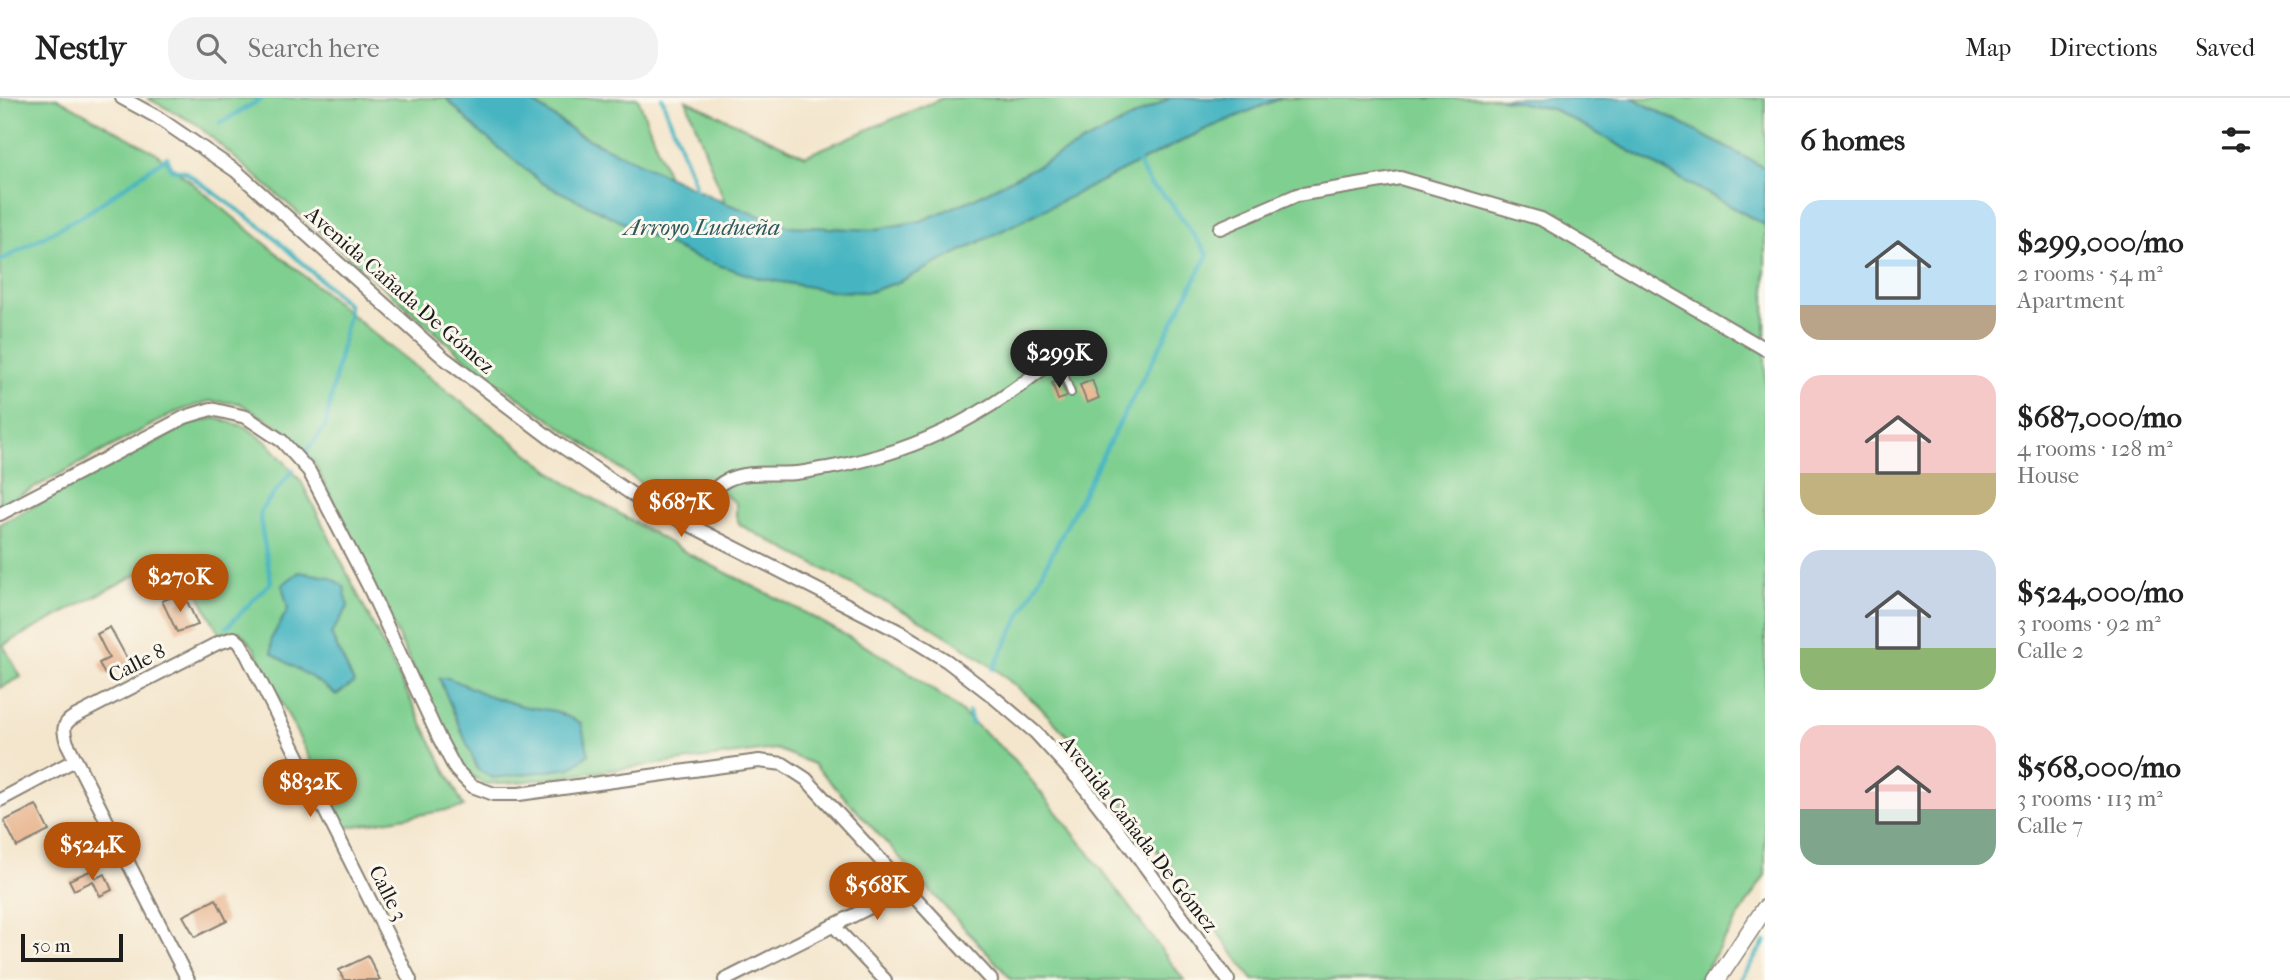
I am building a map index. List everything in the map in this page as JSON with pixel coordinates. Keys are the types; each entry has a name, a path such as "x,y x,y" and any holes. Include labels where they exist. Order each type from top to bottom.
{"main road":[{"path":"1717,980 1765,908"}],"street":[{"name":"Avenida Cañada De Gómez","path":"122,98 157,117 236,171 444,358 554,441 639,499 900,632 990,694 1035,733 1079,780 1228,980"},
{"path":"1220,228 1297,195 1400,178 1541,219 1765,349"},
{"path":"691,525 710,492 728,480 746,475 797,473 841,465 927,439 972,418 1028,381 1073,342"},
{"path":"0,514 185,417 211,409 246,417 282,441 309,471 368,585 439,738 456,770 472,786 494,794 519,794 760,761 783,764 806,779 991,980"},
{"name":"Calle 8","path":"75,760 63,729 66,722 218,643 234,638"},
{"name":"Calle 3","path":"234,638 247,655 410,980"},
{"path":"0,800 75,760 188,980"},
{"path":"725,980 906,889"},
{"path":"833,925 885,980"}],"lane":[{"path":"1057,356 1071,393"}],"green space":[{"path":"0,98 57,98 156,153 385,343 565,482 689,554 800,610 894,662 955,706 1015,760 1184,980 1012,980 814,764 776,749 519,782 484,784 462,769 315,464 284,430 239,403 209,401 174,413 0,506"},
{"path":"147,98 446,98 477,130 542,183 694,257 833,291 869,292 901,281 1206,129 1281,98 1498,98 1555,110 1765,225 1765,875 1699,980 1253,980 1090,760 1038,705 995,669 924,622 740,525 736,516 736,503 710,484 684,500 655,493 475,367 195,123"},
{"path":"527,98 638,98 669,179 577,133"},
{"path":"943,98 1170,98 971,200 921,221 871,230 787,226 725,203 686,100 805,156"},
{"path":"1633,98 1765,98 1765,168"},
{"path":"215,418 246,427 268,443 301,481 464,807 345,828 254,648 240,632 219,633 177,553 3,645 21,677 0,688 0,524 191,423"}],"water":[{"name":"Arroyo Ludueña","path":"446,98 527,98 577,134 725,203 787,226 871,230 921,221 971,200 1170,98 1281,98 1206,129 901,281 869,292 833,291 758,278 694,257 542,183 477,130"},
{"path":"1498,98 1633,98 1765,168 1765,225 1555,110"},
{"path":"299,572 329,577 344,586 348,607 331,634 354,683 336,695 272,653 271,639 288,609 282,585"},
{"path":"439,678 449,678 487,695 522,706 555,711 581,723 589,754 571,768 493,778 478,770"}],"building":[{"path":"1060,380 1067,397 1058,400 1052,383"},
{"path":"1092,380 1099,398 1087,403 1080,385"},
{"path":"174,596 177,603 186,599 198,625 177,632 162,601"},
{"path":"110,627 129,662 105,675 99,663 109,658 97,634"},
{"path":"36,805 49,831 17,847 4,821"},
{"path":"92,870 96,878 105,874 112,890 100,896 93,881 74,890 69,880"},
{"path":"216,899 227,921 195,937 183,916"},
{"path":"368,956 380,980 344,980 339,970"}],"waterway":[{"path":"220,123 263,98"},
{"path":"662,98 694,182 695,192"},
{"path":"0,261 90,211 167,157 171,169 184,171 267,231 348,305 325,427 307,451"},
{"path":"993,669 1208,255 1168,199 1150,184 1136,159"},
{"path":"227,627 271,582 260,519 261,510 293,470"},
{"path":"969,712 972,724"},
{"path":"1740,980 1765,942"}]}
